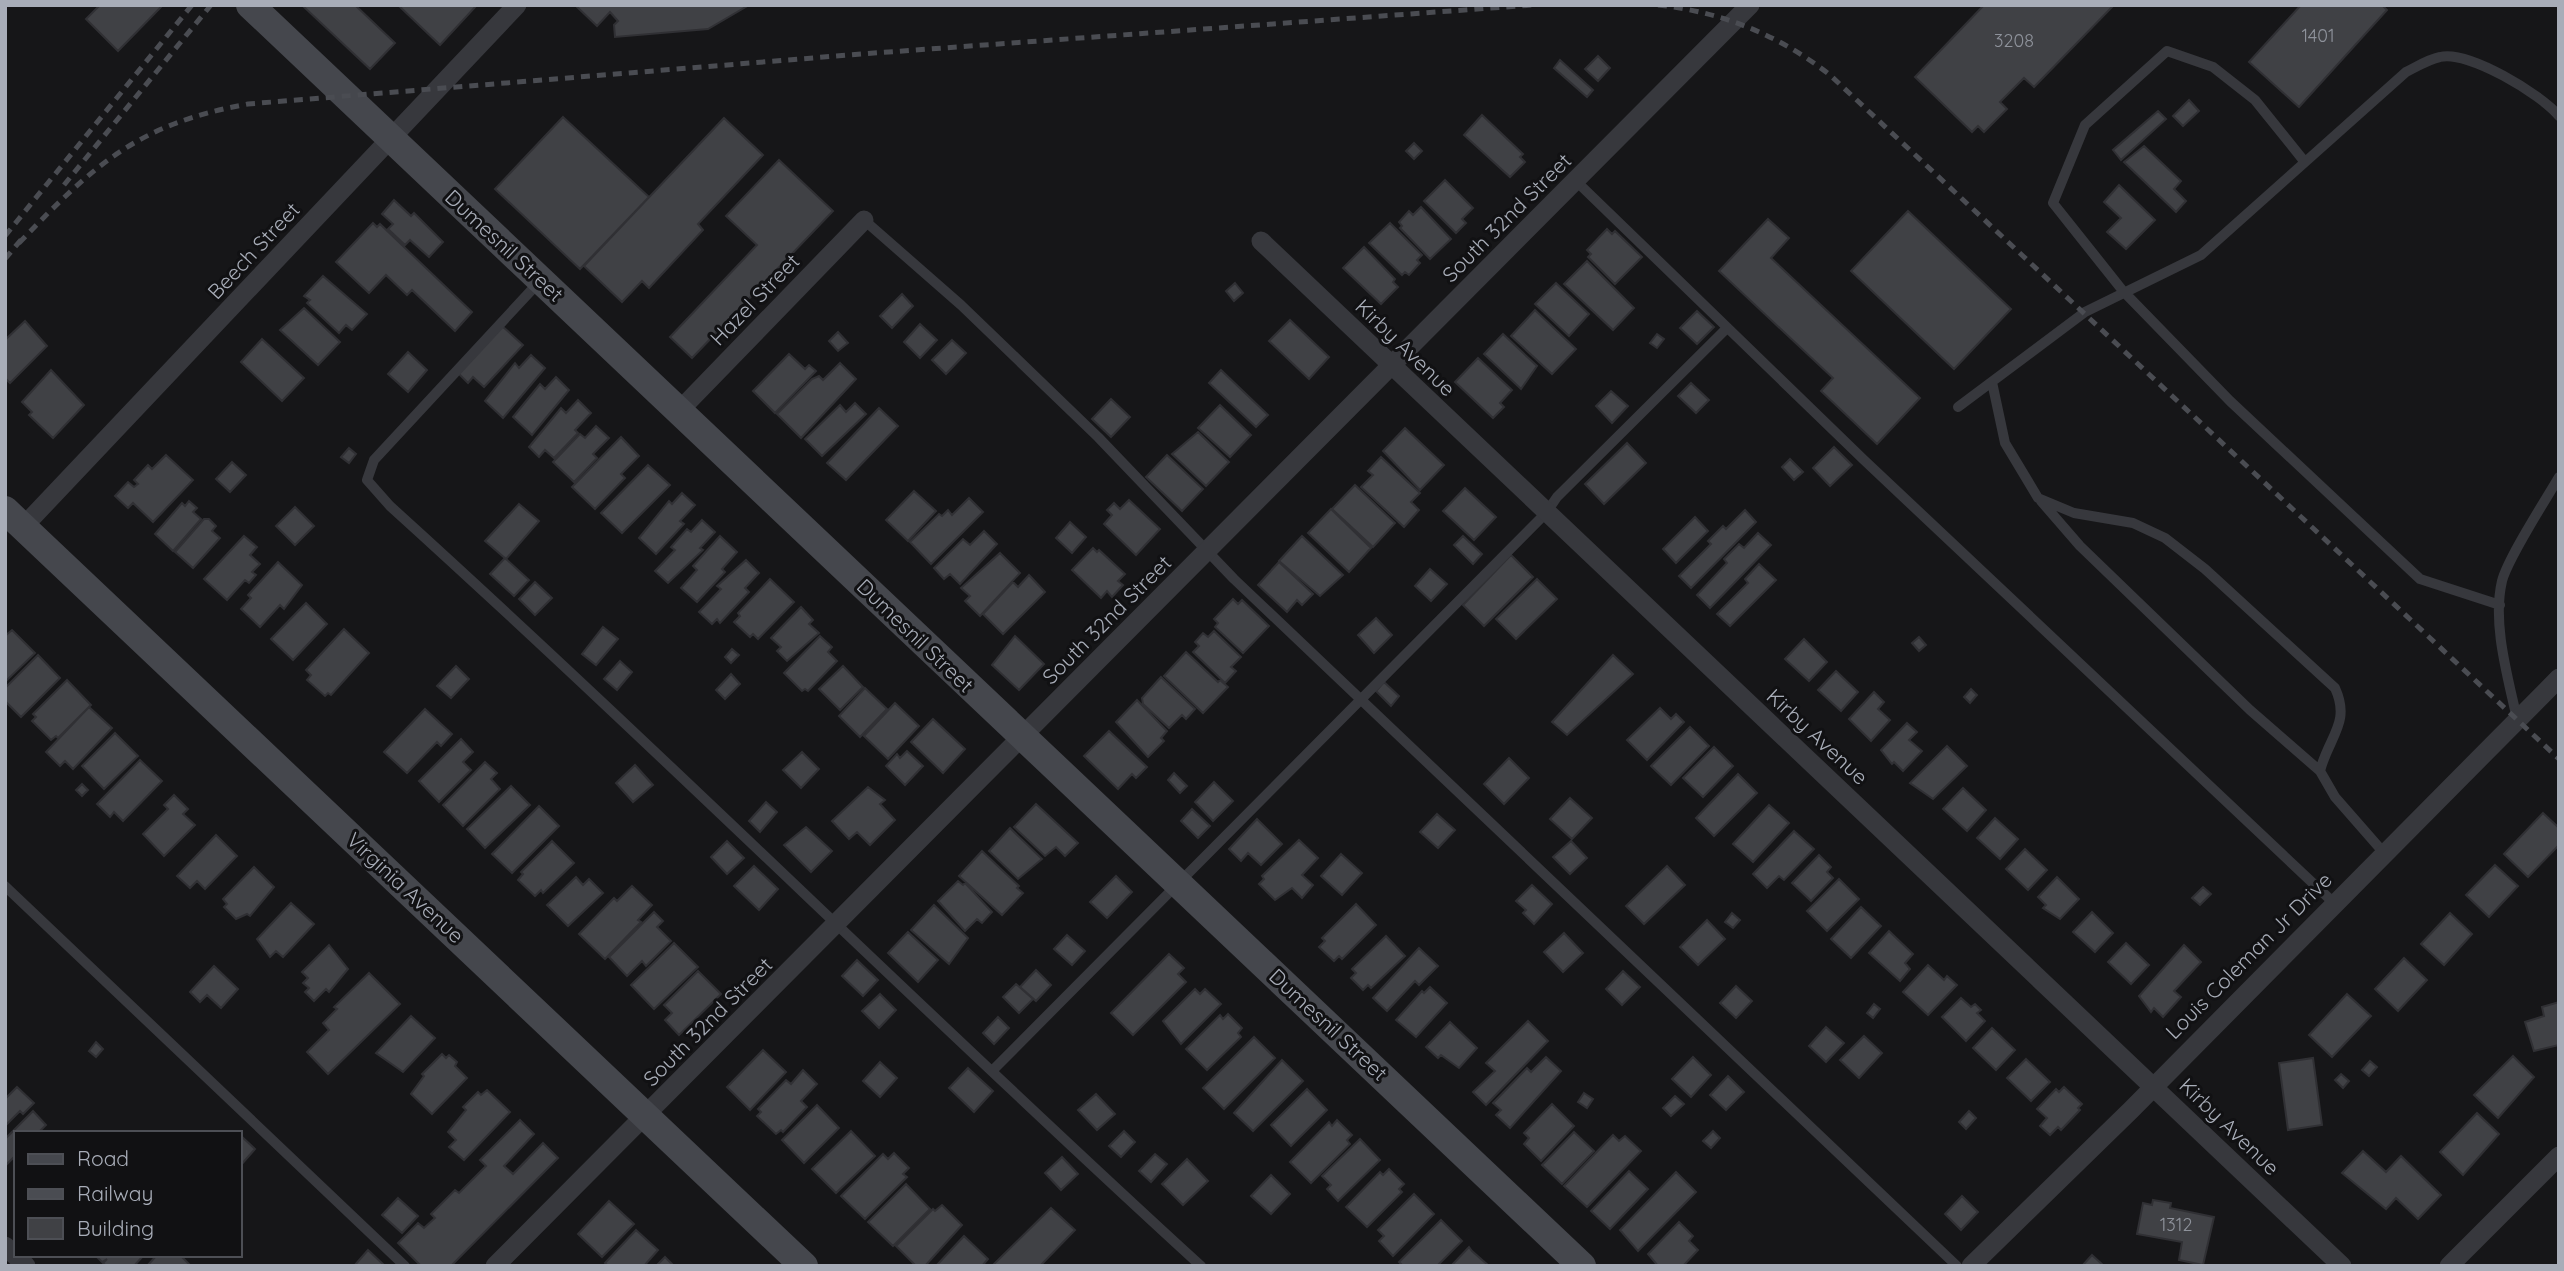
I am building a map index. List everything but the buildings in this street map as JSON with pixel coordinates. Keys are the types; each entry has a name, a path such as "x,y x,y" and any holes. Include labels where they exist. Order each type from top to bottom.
{"main road":[{"name":"Dumesnil Street","path":"250,5 1582,1266"},
{"name":"Virginia Avenue","path":"14,519 804,1266"}],"street":[{"name":"Beech Street","path":"14,519 390,139 517,5"},
{"name":"South 32nd Street","path":"495,1266 1750,5"},
{"name":"Hazel Street","path":"679,411 864,220"},
{"name":"Kirby Avenue","path":"1261,242 2342,1266"},
{"name":"Louis Coleman Jr Drive","path":"1971,1266 2154,1086 2559,678"},
{"path":"2449,1266 2559,1156"}],"lane":[{"path":"2304,161 2255,100 2213,67 2167,51 2085,125 2053,203 2123,291 2230,401 2420,579 2500,605"},
{"path":"1958,407 2085,312 2201,255 2406,72 2442,56 2482,65 2526,89 2559,116"},
{"path":"1576,181 1727,328 2334,903"},
{"path":"864,220 961,305 1234,579 1957,1266"},
{"path":"540,281 374,460 367,480 390,506 572,671 775,868 1201,1266"},
{"path":"992,1071 1727,328"},
{"path":"1992,382 2005,443 2038,498 2080,546 2250,710 2320,771 2335,797 2384,853"},
{"path":"2517,720 2506,668 2500,605 2503,579 2559,477"},
{"path":"2038,498 2074,513 2133,523 2165,538 2205,569 2335,688 2344,706 2339,727 2326,748 2320,771"},
{"path":"5,886 405,1266"}],"railway":[{"path":"5,236 192,5"},
{"path":"64,185 211,5"},
{"path":"19,243 71,191 120,152 176,123 248,104 861,54 1533,5"},
{"path":"1658,5 1705,13 1749,28 1791,48 1830,75 2559,759"},
{"path":"5,259 25,235"}]}
